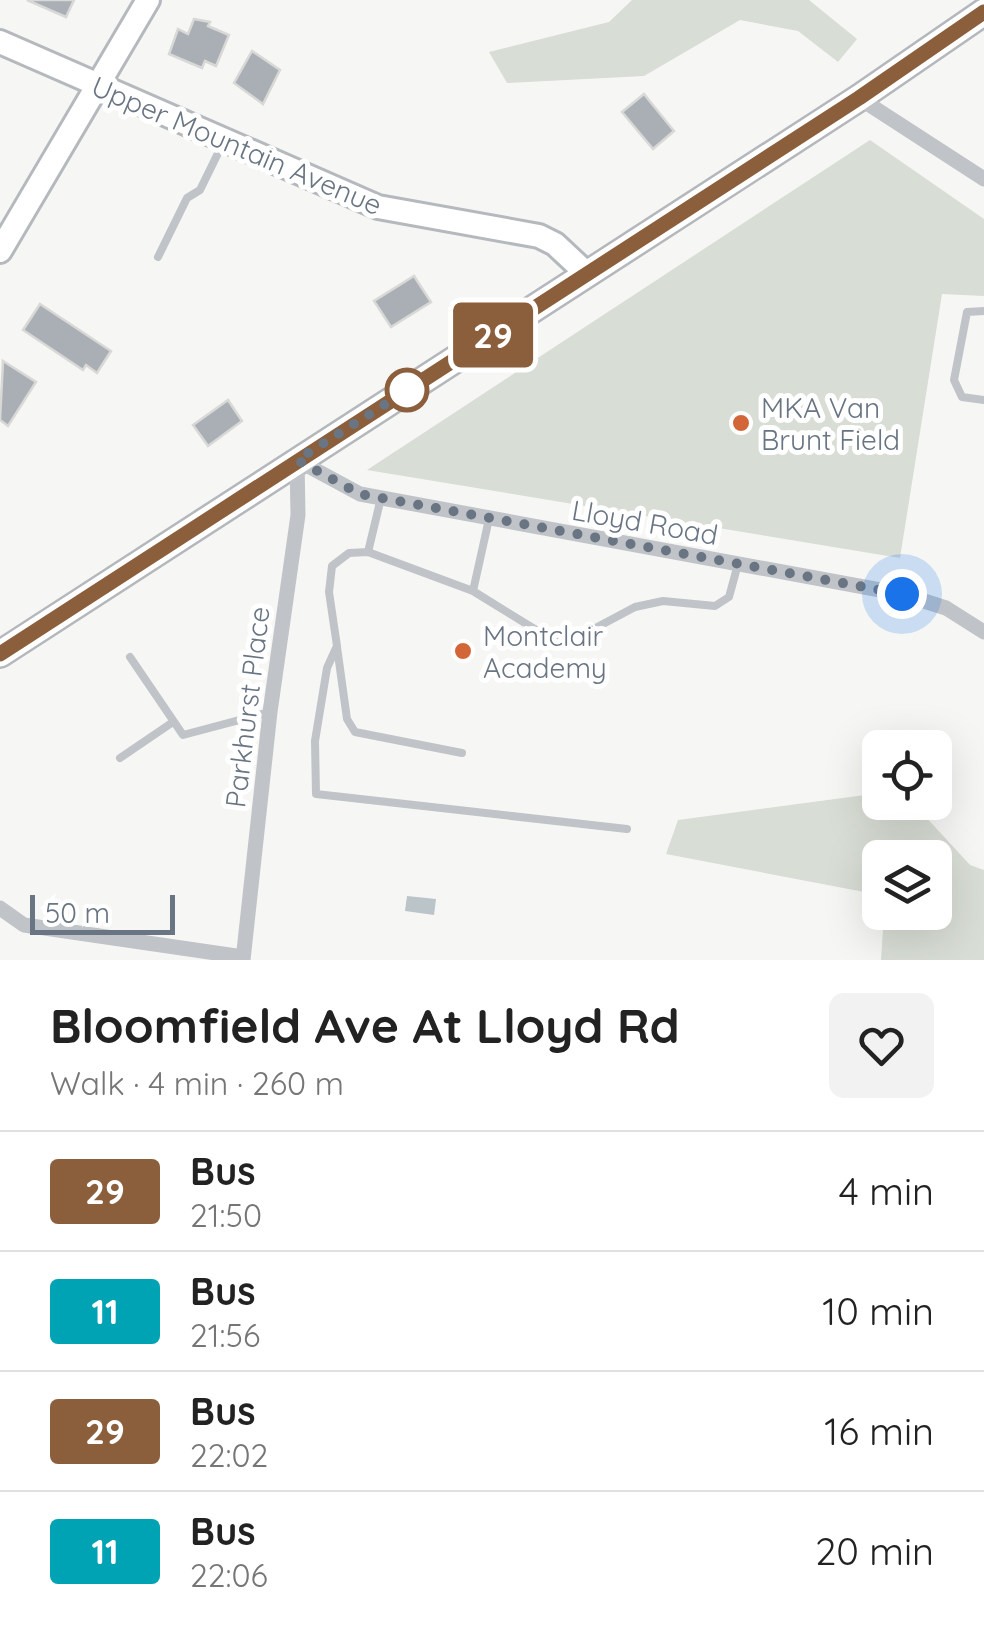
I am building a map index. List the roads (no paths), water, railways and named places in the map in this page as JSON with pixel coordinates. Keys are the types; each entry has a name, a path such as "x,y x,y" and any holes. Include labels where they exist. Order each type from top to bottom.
{"main road":[{"path":"0,654 859,98 984,12"}],"street":[{"path":"0,251 148,0"},
{"name":"Upper Mountain Avenue","path":"0,42 391,211 540,236 555,244 586,273"},
{"path":"859,98 984,179"},
{"name":"Lloyd Road","path":"297,460 360,494 902,594 946,608 984,632"},
{"name":"Parkhurst Place","path":"243,958 270,712 298,516 297,460"},
{"path":"0,908 24,925 243,958"}],"lane":[{"path":"158,258 187,198 200,190 224,141"},
{"path":"984,311 967,312 954,380 962,396 984,400"},
{"path":"368,552 381,498"},
{"path":"472,591 489,519"},
{"path":"462,753 355,732 347,718 329,592 332,566 349,554 368,552 472,591 554,640 571,641 635,606 663,602 714,606 729,597 738,564"},
{"path":"337,647 327,668 315,741 316,794 627,829"},
{"path":"130,658 183,735 270,712"},
{"path":"120,758 173,722"}],"place":[{"name":"MKA Van Brunt Field","path":"741,423"},
{"name":"Montclair Academy","path":"463,651"}]}
